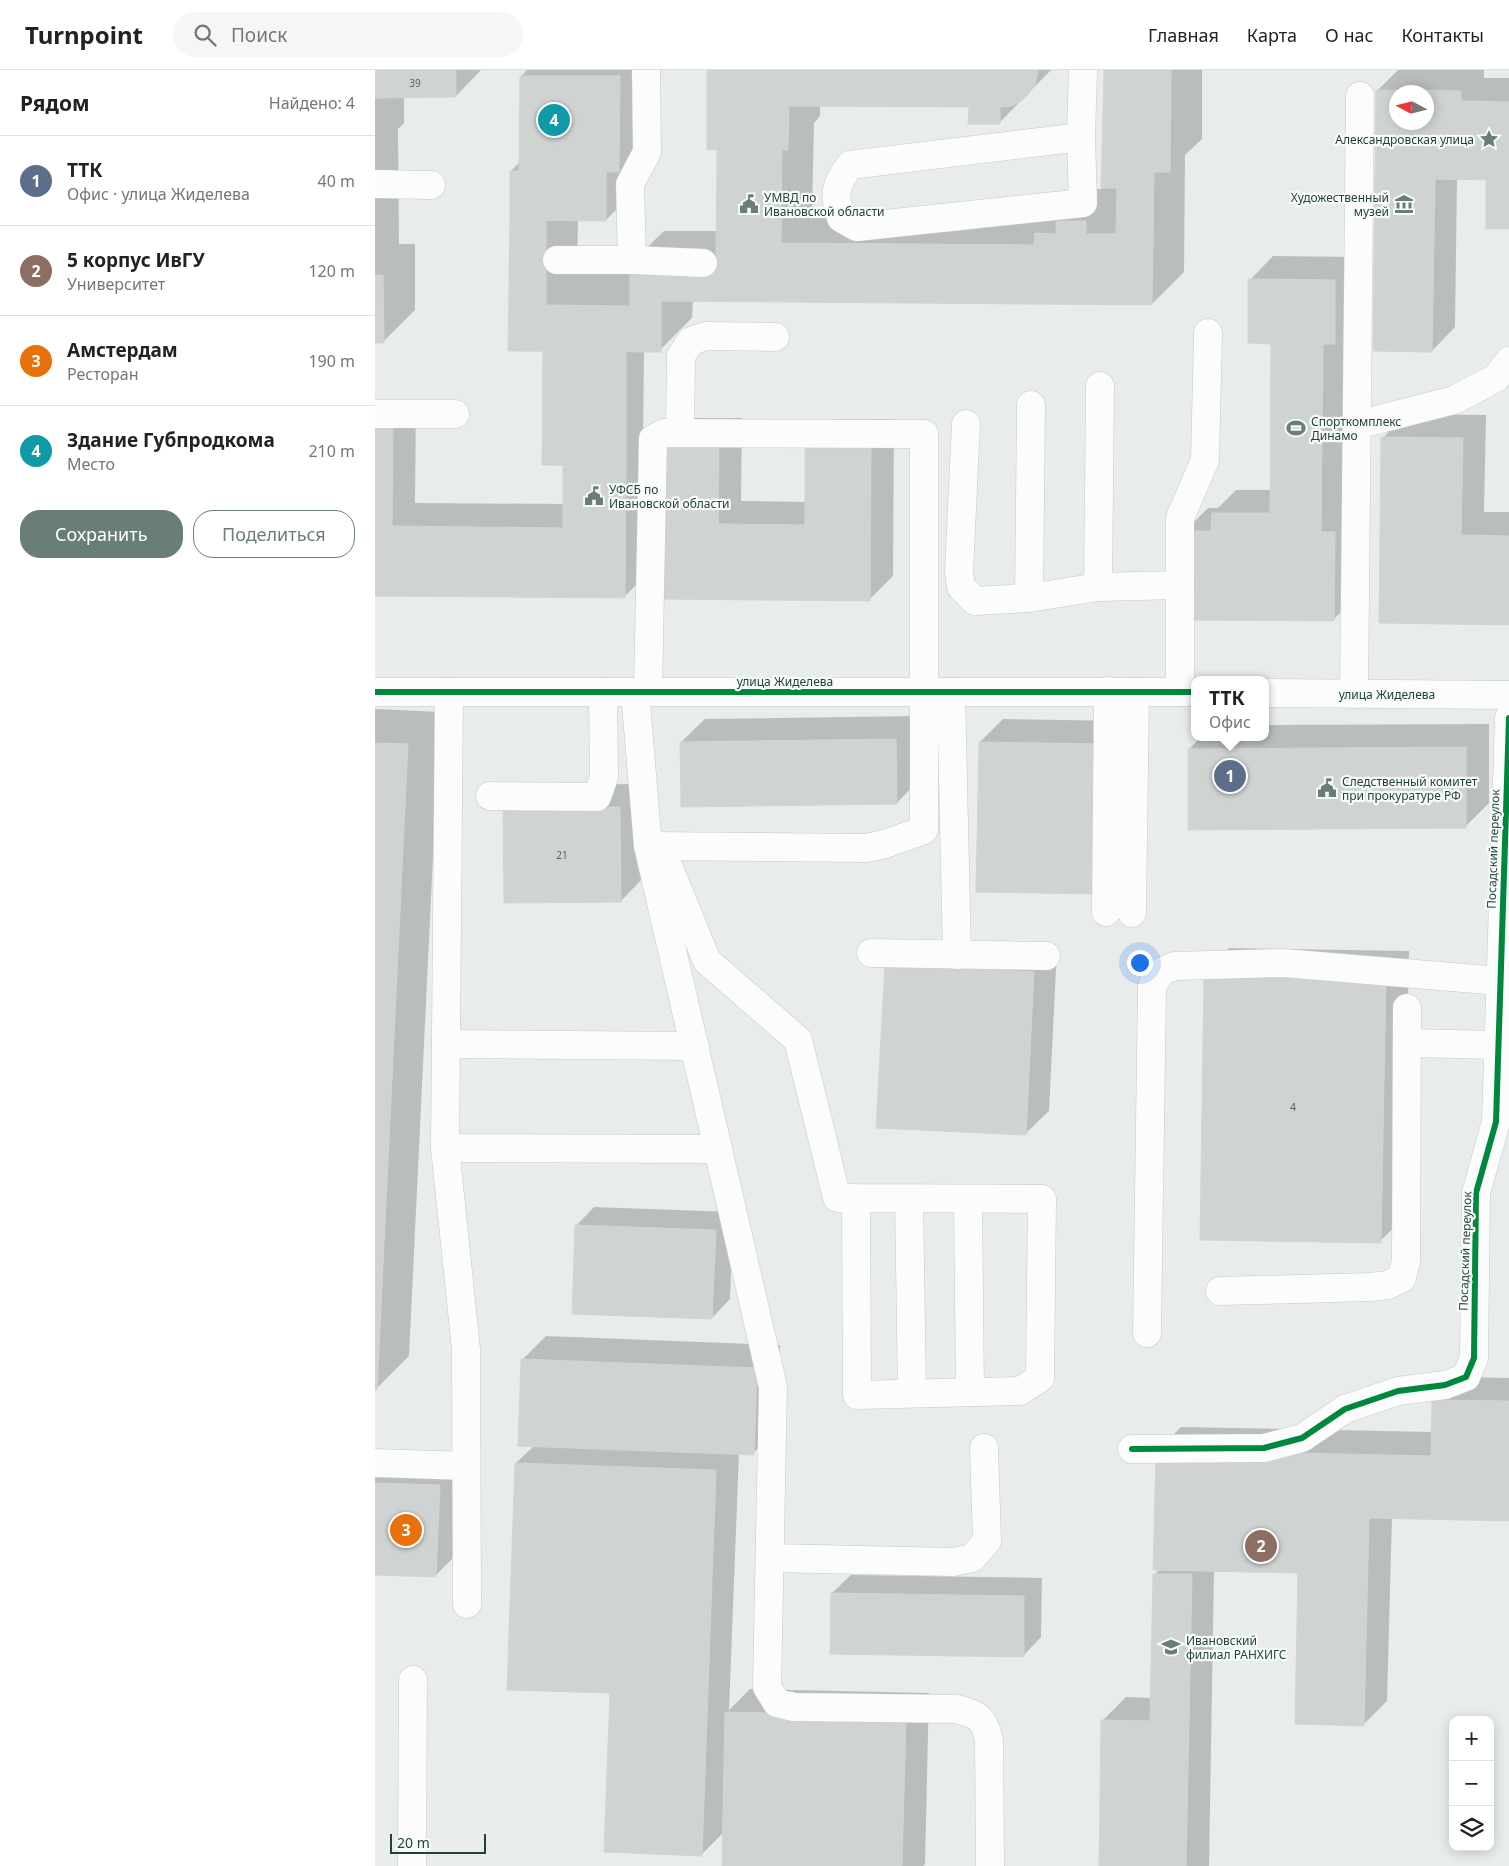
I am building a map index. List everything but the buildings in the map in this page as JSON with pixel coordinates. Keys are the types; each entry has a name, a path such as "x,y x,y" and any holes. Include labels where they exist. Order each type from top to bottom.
{"street":[{"path":"632,260 630,184 647,152 646,70"},
{"path":"1081,137 850,165 839,180 835,202 841,218 857,227 1083,203 1081,137 1083,70"},
{"path":"1354,694 1360,96"},
{"path":"375,184 431,186"},
{"path":"557,260 632,260 703,263"},
{"path":"1187,692 1180,585 1180,518 1205,460 1208,333"},
{"path":"680,433 681,356 691,341 706,336 775,337"},
{"path":"1357,425 1454,400 1496,378 1509,361"},
{"path":"1098,588 1101,386"},
{"path":"1029,598 1031,405"},
{"path":"375,414 455,414"},
{"path":"966,424 959,572 961,587 975,601 1029,598 1098,588 1180,585"},
{"path":"648,846 866,848 885,844 924,830 924,434 664,432 653,439 642,692 648,846 773,1386 767,1687 777,1703 794,1707 956,1709 974,1713 985,1725 989,1740 990,1866"},
{"path":"1108,691 1119,913 1135,692"},
{"name":"улица Жиделева","path":"375,692 1187,692"},
{"path":"449,692 445,1148 466,1349 467,1604"},
{"path":"490,796 597,796 604,777 603,692"},
{"path":"951,692 957,955"},
{"name":"улица Жиделева","path":"1269,693 1509,695"},
{"name":"Посадский переулок","path":"1131,1449 1264,1448 1301,1438 1345,1409 1398,1391 1445,1385 1466,1377 1473,1358 1476,1193 1495,1122 1509,718"},
{"path":"648,846 669,868 707,961 798,1040 837,1198 856,1198 909,1199 1042,1200 1039,1378 1020,1391 857,1394 856,1198"},
{"path":"871,953 1046,956"},
{"path":"1147,1333 1152,986 1162,971 1175,966 1283,963 1500,980"},
{"path":"1220,1291 1371,1287 1388,1285 1401,1278 1406,1262 1407,1008"},
{"path":"1407,1043 1498,1045"},
{"path":"446,1044 695,1046"},
{"name":"Посадский переулок","path":"1495,1122 1509,1149"},
{"path":"445,1148 718,1149"},
{"path":"909,1199 912,1393"},
{"path":"968,1199 971,1392"},
{"path":"770,1558 953,1562 972,1558 987,1541 984,1448"},
{"path":"375,1463 466,1466"},
{"path":"412,1866 413,1680"}],"cycle path":[{"path":"375,692 1191,692"},
{"path":"1132,1449 1264,1448 1302,1438 1345,1409 1398,1391 1445,1385 1466,1377 1474,1358 1476,1193 1496,1122 1509,718"}],"place":[{"name":"Здание Губпродкома","path":"554,120"},
{"name":"Александровская улица","path":"1489,139"},
{"name":"УМВД по Ивановской области","path":"749,204"},
{"name":"Художественный музей","path":"1404,204"},
{"name":"Спорткомплекс Динамо","path":"1296,428"},
{"name":"УФСБ по Ивановской области","path":"594,496"},
{"name":"ТТК","path":"1230,776"},
{"name":"Следственный комитет при прокуратуре РФ","path":"1327,788"},
{"name":"Амстердам","path":"406,1530"},
{"name":"5 корпус ИвГУ","path":"1261,1546"},
{"name":"Ивановский филиал РАНХИГС","path":"1171,1647"}]}
